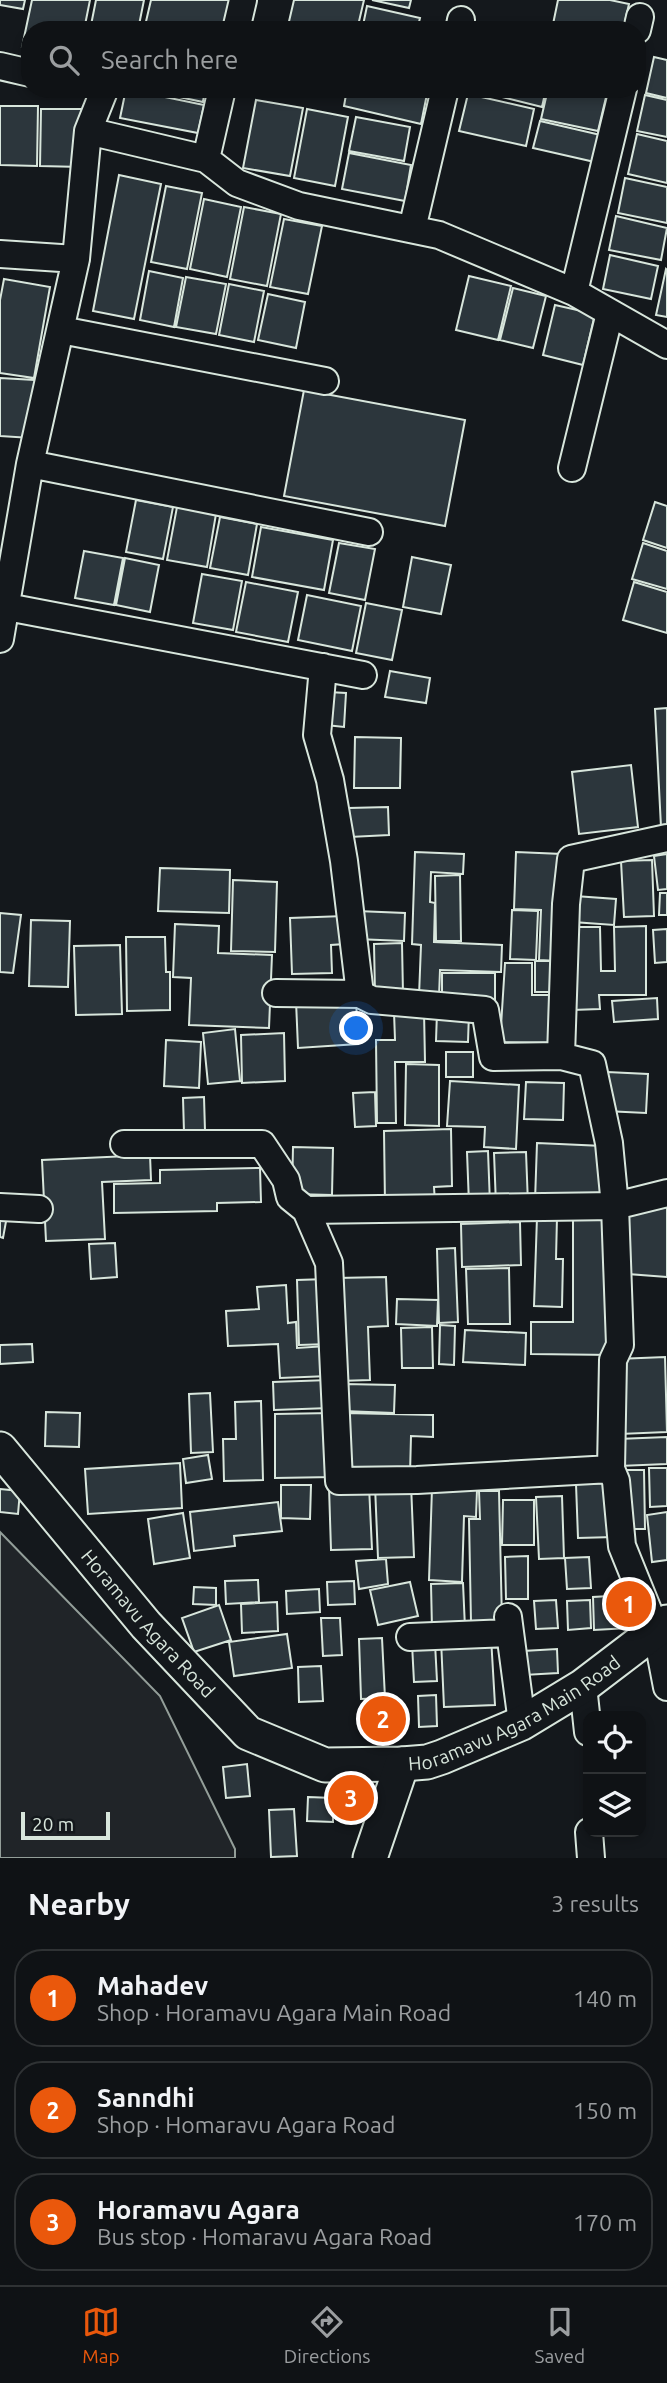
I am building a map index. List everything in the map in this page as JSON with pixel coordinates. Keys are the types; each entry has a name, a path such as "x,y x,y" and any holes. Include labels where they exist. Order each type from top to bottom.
{"street":[{"path":"238,21 243,0"},
{"path":"0,66 21,71"},
{"path":"0,639 7,607 10,526 30,464 61,330 76,259 88,131 101,98"},
{"path":"205,159 220,98"},
{"path":"412,229 443,98"},
{"path":"574,292 621,98"},
{"path":"88,131 205,159 237,183 299,206 439,235 574,292 667,345"},
{"path":"0,254 76,259"},
{"path":"572,468 610,313"},
{"path":"61,330 325,381"},
{"path":"30,464 369,532"},
{"path":"7,607 363,675"},
{"path":"323,667 317,735 330,780 344,861 360,994"},
{"path":"561,1056 566,904 571,859 667,838"},
{"path":"276,993 360,994 372,1000 485,1010 493,1057 561,1056 592,1064 609,1143 615,1206 620,1345 613,1360 611,1469 616,1480 622,1546 662,1626 667,1687"},
{"path":"124,1144 262,1144 286,1180 290,1196 306,1210 328,1263 339,1480 417,1480 611,1469"},
{"path":"306,1210 615,1206 667,1193"},
{"path":"0,1207 39,1209"},
{"name":"Horamavu Agara Road","path":"0,1449 146,1625 248,1732 325,1765 402,1764"},
{"path":"410,1637 509,1625 522,1723"},
{"name":"Horamavu Agara Main Road","path":"370,1858 402,1764 427,1762 442,1757 522,1723 583,1686 662,1626"},
{"path":"583,1686 586,1711"},
{"path":"589,1837 591,1858"}],"shaded area":[{"path":"0,1532 160,1696 235,1849 235,1858 0,1858"}],"building":[{"path":"0,0 25,0 23,9 0,5"},
{"path":"32,0 90,0 86,21 28,21"},
{"path":"96,0 144,0 140,21 92,21"},
{"path":"151,0 231,0 227,21 146,21"},
{"path":"294,0 364,0 359,21 289,21"},
{"path":"372,0 411,0 409,8"},
{"path":"558,0 610,0 629,4 625,21 554,21"},
{"path":"367,6 420,18 419,21 364,21"},
{"path":"654,57 667,60 667,98 646,93"},
{"path":"646,95 667,100 667,137 637,131"},
{"path":"124,98 170,98 204,105 198,133 120,118"},
{"path":"184,98 204,98 203,102"},
{"path":"345,98 426,98 421,124 344,106"},
{"path":"467,98 486,98 534,109 526,146 459,131"},
{"path":"506,98 544,98 542,107"},
{"path":"546,98 606,98 598,131 541,119"},
{"path":"256,100 303,108 290,176 243,168"},
{"path":"0,106 38,106 37,166 0,165"},
{"path":"41,109 83,109 82,167 40,166"},
{"path":"307,109 348,117 335,186 294,178"},
{"path":"356,117 410,127 404,161 349,151"},
{"path":"540,121 605,136 599,163 533,148"},
{"path":"637,134 667,141 667,183 628,174"},
{"path":"349,153 411,165 405,201 342,189"},
{"path":"119,175 161,184 134,319 93,311"},
{"path":"625,178 667,187 667,223 618,213"},
{"path":"166,186 202,193 187,269 151,262"},
{"path":"204,199 241,207 227,277 190,269"},
{"path":"244,207 281,214 267,286 230,279"},
{"path":"616,216 667,228 661,260 609,250"},
{"path":"284,219 322,226 308,294 270,287"},
{"path":"610,255 658,266 651,299 603,289"},
{"path":"667,270 667,317 656,315"},
{"path":"149,271 183,278 174,327 140,320"},
{"path":"469,276 511,286 498,340 456,330"},
{"path":"186,277 226,284 216,334 176,327"},
{"path":"4,279 50,287 34,378 0,373 0,300"},
{"path":"229,284 264,291 254,342 219,335"},
{"path":"513,288 546,296 533,348 500,340"},
{"path":"268,294 305,302 296,348 258,340"},
{"path":"555,305 595,314 583,365 543,355"},
{"path":"0,378 35,380 31,438 0,436"},
{"path":"304,390 465,420 445,526 284,496"},
{"path":"136,500 173,507 163,559 126,552"},
{"path":"655,502 667,506 667,548 643,540"},
{"path":"177,507 216,514 207,567 167,560"},
{"path":"220,517 257,524 248,575 210,568"},
{"path":"261,527 333,540 324,590 252,577"},
{"path":"339,543 375,549 365,600 329,593"},
{"path":"643,543 667,551 667,589 632,579"},
{"path":"84,551 123,558 114,605 75,598"},
{"path":"412,557 451,565 441,614 403,607"},
{"path":"125,558 159,565 150,612 116,605"},
{"path":"202,574 242,581 233,630 193,623"},
{"path":"246,582 298,592 288,642 236,632"},
{"path":"634,582 667,592 667,633 623,620"},
{"path":"307,595 361,606 352,651 298,640"},
{"path":"366,603 402,610 392,660 356,653"},
{"path":"390,671 430,678 426,703 385,697"},
{"path":"328,692 346,693 344,727 326,725"},
{"path":"667,708 667,827 661,827 655,709"},
{"path":"355,737 401,738 400,788 354,788"},
{"path":"631,765 638,827 579,834 572,772"},
{"path":"388,807 389,835 350,837 349,808"},
{"path":"415,852 464,854 463,874 431,872 430,902 435,903 434,942 502,945 501,972 440,970 439,997 419,996 421,945 412,944"},
{"path":"516,852 562,854 558,961 539,960 541,910 514,909"},
{"path":"667,854 667,889 658,890 654,856"},
{"path":"652,860 654,916 624,917 621,861"},
{"path":"160,868 230,870 229,913 158,911"},
{"path":"460,875 461,941 436,941 435,876"},
{"path":"233,880 277,882 275,952 231,951"},
{"path":"660,893 667,893 667,915 659,915"},
{"path":"575,896 616,899 614,925 573,922"},
{"path":"512,910 538,911 536,960 510,959"},
{"path":"357,911 405,913 404,941 356,939"},
{"path":"0,913 21,915 13,973 0,972"},
{"path":"344,916 345,944 331,945 332,973 292,974 290,918"},
{"path":"31,920 70,921 68,987 29,986"},
{"path":"175,924 219,926 218,953 272,955 269,1028 189,1025 191,978 173,977"},
{"path":"646,926 646,995 599,995 600,1009 572,1010 571,927 600,927 601,971 615,971 614,927"},
{"path":"667,929 667,962 655,963 653,930"},
{"path":"126,937 165,937 166,972 170,972 170,1010 127,1011"},
{"path":"402,943 403,994 375,994 374,944"},
{"path":"120,945 122,1014 76,1015 74,946"},
{"path":"535,961 554,961 554,992 535,992"},
{"path":"505,963 532,963 532,995 559,995 558,1043 500,1042"},
{"path":"442,973 495,973 495,1000 442,999"},
{"path":"356,998 358,1044 298,1048 296,1001"},
{"path":"657,998 658,1019 614,1022 612,1001"},
{"path":"424,1011 425,1062 395,1062 396,1123 377,1123 376,1040 395,1040 394,1012"},
{"path":"437,1012 469,1013 468,1042 436,1041"},
{"path":"235,1029 240,1081 208,1084 203,1033"},
{"path":"284,1033 285,1081 242,1083 241,1035"},
{"path":"166,1040 201,1042 199,1088 164,1086"},
{"path":"446,1052 473,1052 473,1077 446,1077"},
{"path":"406,1064 439,1065 439,1126 405,1125"},
{"path":"607,1072 648,1074 646,1113 605,1111"},
{"path":"450,1081 519,1085 516,1149 484,1147 485,1127 447,1126"},
{"path":"526,1082 564,1083 563,1120 524,1119"},
{"path":"375,1092 376,1126 355,1127 353,1093"},
{"path":"204,1097 205,1131 184,1132 183,1098"},
{"path":"451,1129 452,1186 434,1187 435,1203 385,1204 384,1131"},
{"path":"537,1143 603,1146 601,1204 535,1201"},
{"path":"293,1147 333,1148 332,1195 292,1194"},
{"path":"488,1151 490,1204 469,1204 467,1152"},
{"path":"526,1152 528,1204 496,1205 494,1153"},
{"path":"150,1155 151,1180 102,1182 105,1239 46,1241 42,1160"},
{"path":"260,1168 261,1202 217,1203 217,1211 114,1213 114,1184 160,1183 160,1170"},
{"path":"667,1207 667,1277 628,1274 624,1210"},
{"path":"0,1215 7,1216 3,1238 0,1237"},
{"path":"537,1217 557,1217 556,1259 563,1259 562,1307 534,1306"},
{"path":"613,1218 613,1355 531,1354 531,1322 573,1322 573,1219"},
{"path":"520,1222 521,1265 462,1267 461,1224"},
{"path":"115,1243 117,1277 91,1279 89,1244"},
{"path":"455,1248 458,1322 439,1323 437,1249"},
{"path":"509,1268 510,1324 468,1324 466,1269"},
{"path":"386,1277 388,1326 368,1327 370,1380 339,1381 336,1278"},
{"path":"327,1279 329,1344 299,1345 297,1280"},
{"path":"286,1285 288,1323 296,1322 297,1348 327,1346 329,1376 280,1378 278,1344 228,1346 226,1311 259,1309 257,1287"},
{"path":"397,1299 438,1300 437,1326 396,1324"},
{"path":"440,1325 455,1326 454,1365 439,1364"},
{"path":"432,1327 433,1368 402,1368 401,1328"},
{"path":"465,1330 526,1333 525,1365 463,1362"},
{"path":"32,1344 33,1362 0,1364 0,1345"},
{"path":"665,1357 667,1432 620,1434 617,1359"},
{"path":"329,1380 330,1408 274,1410 273,1382"},
{"path":"344,1384 395,1385 394,1413 343,1411"},
{"path":"210,1393 213,1452 191,1453 189,1394"},
{"path":"261,1401 263,1480 224,1481 223,1439 236,1439 235,1402"},
{"path":"46,1412 80,1413 79,1447 45,1446"},
{"path":"332,1413 333,1477 275,1478 275,1414"},
{"path":"345,1413 433,1415 433,1437 411,1436 410,1474 344,1473"},
{"path":"667,1437 667,1464 619,1466 618,1439"},
{"path":"208,1455 212,1479 186,1483 183,1459"},
{"path":"180,1463 182,1508 88,1514 85,1469"},
{"path":"649,1468 667,1468 667,1506 650,1507"},
{"path":"623,1470 644,1470 645,1529 624,1529"},
{"path":"612,1483 614,1537 578,1538 576,1484"},
{"path":"411,1484 414,1557 378,1558 375,1486"},
{"path":"281,1485 311,1485 310,1519 281,1518"},
{"path":"369,1486 372,1549 331,1550 329,1487"},
{"path":"432,1488 477,1490 476,1517 464,1516 462,1582 429,1580"},
{"path":"0,1489 20,1491 18,1514 0,1512"},
{"path":"479,1491 499,1491 502,1621 471,1622 469,1519 480,1519"},
{"path":"562,1496 564,1558 539,1559 536,1497"},
{"path":"503,1500 534,1500 534,1545 502,1545"},
{"path":"278,1502 282,1531 234,1536 235,1546 194,1551 190,1512"},
{"path":"667,1512 667,1560 652,1562 647,1515"},
{"path":"183,1513 190,1558 154,1564 148,1519"},
{"path":"528,1556 528,1599 506,1599 505,1557"},
{"path":"589,1557 591,1588 567,1589 565,1558"},
{"path":"386,1559 388,1584 359,1589 356,1561"},
{"path":"258,1580 259,1602 226,1604 225,1581"},
{"path":"354,1581 355,1604 328,1605 327,1582"},
{"path":"410,1582 418,1616 378,1625 370,1590"},
{"path":"463,1583 465,1628 432,1629 431,1584"},
{"path":"194,1587 216,1588 216,1605 193,1604"},
{"path":"319,1589 320,1612 287,1614 286,1591"},
{"path":"627,1595 629,1628 594,1630 593,1597"},
{"path":"556,1600 558,1628 536,1629 534,1601"},
{"path":"590,1600 591,1628 568,1630 567,1601"},
{"path":"277,1602 278,1631 242,1633 241,1604"},
{"path":"219,1605 231,1640 194,1652 182,1618"},
{"path":"321,1618 340,1618 342,1655 323,1656"},
{"path":"287,1634 292,1668 234,1676 229,1642"},
{"path":"491,1637 495,1705 444,1707 441,1640"},
{"path":"382,1638 385,1698 361,1699 359,1639"},
{"path":"435,1643 437,1681 414,1682 412,1644"},
{"path":"557,1649 558,1673 524,1675 523,1651"},
{"path":"321,1666 323,1701 299,1702 298,1667"},
{"path":"436,1695 437,1726 419,1727 418,1696"},
{"path":"394,1705 396,1733 369,1734 367,1707"},
{"path":"247,1764 250,1796 226,1798 223,1767"},
{"path":"308,1797 333,1798 333,1822 307,1821"},
{"path":"294,1809 297,1856 271,1857 269,1810"}],"place":[{"name":"Mahadev","path":"629,1604"},
{"name":"Sanndhi","path":"383,1719"},
{"name":"Horamavu Agara","path":"351,1798"}]}
